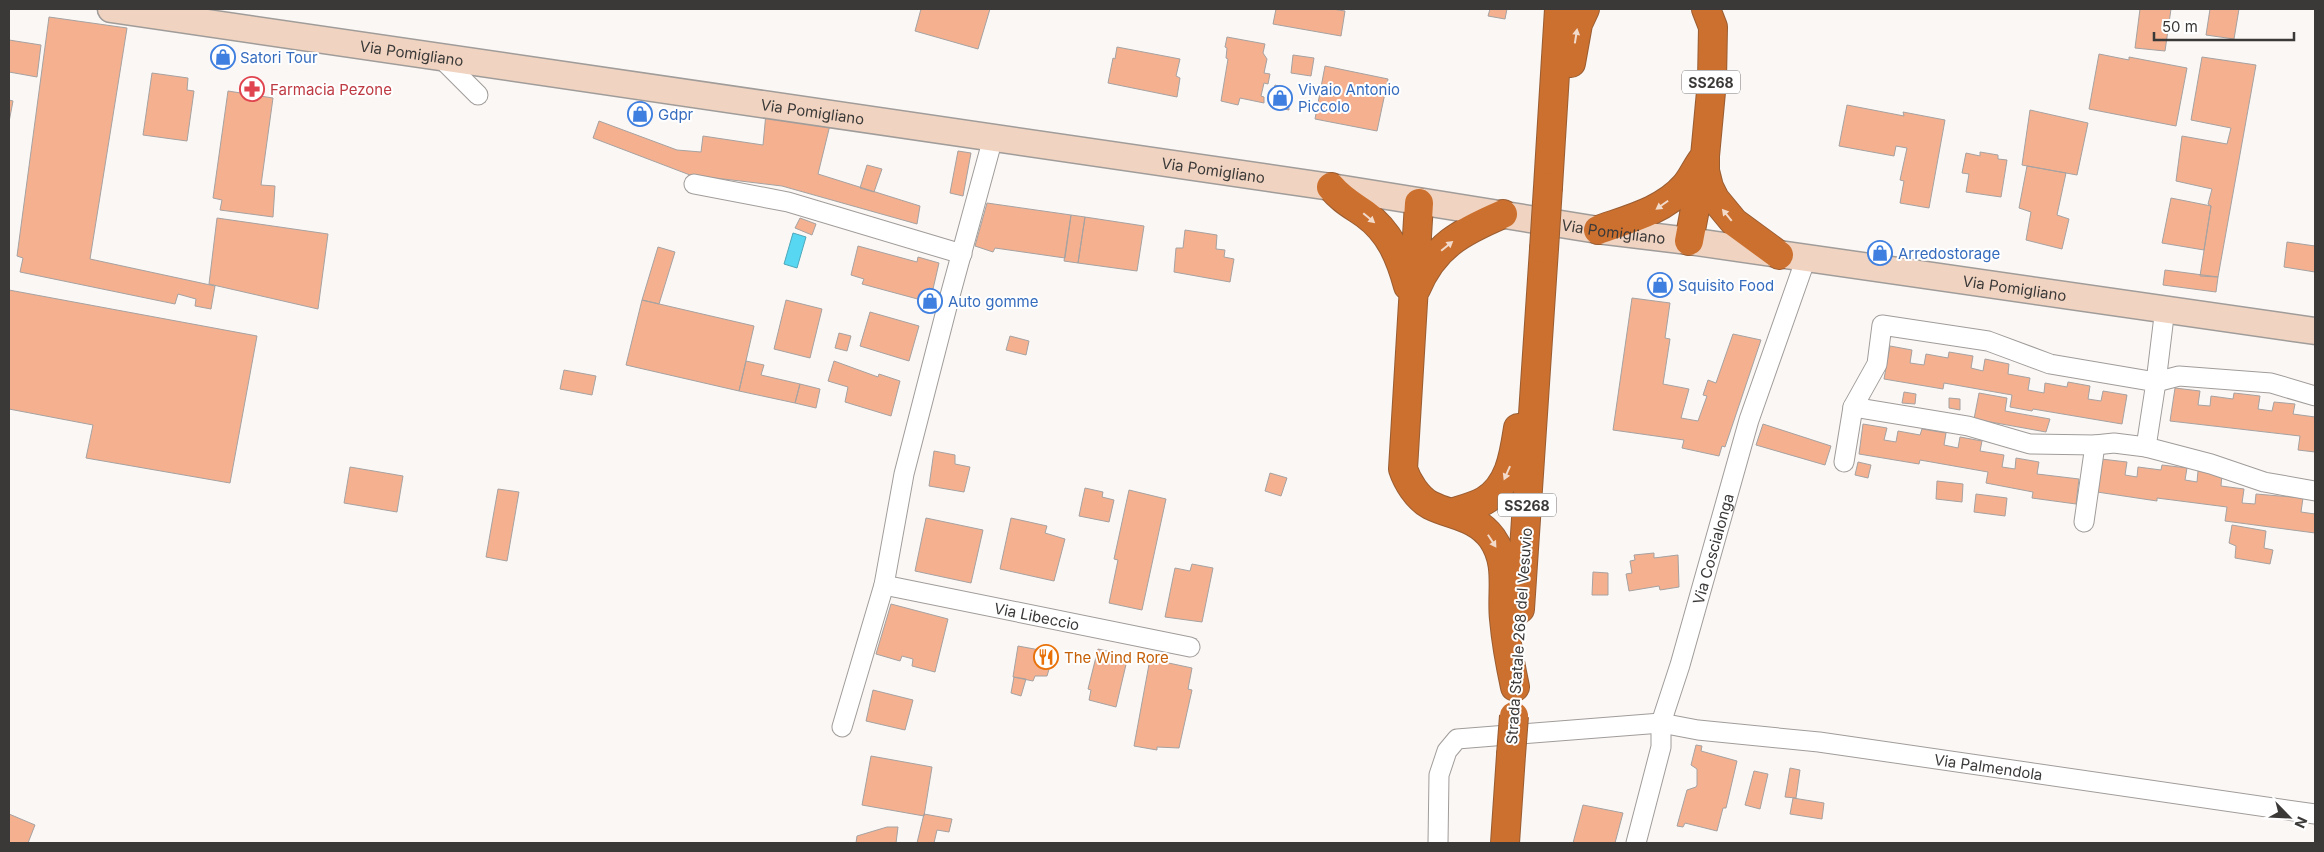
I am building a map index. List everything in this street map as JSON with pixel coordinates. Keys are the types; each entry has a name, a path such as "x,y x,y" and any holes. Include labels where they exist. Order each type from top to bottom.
{"highway":[{"name":"SS268","path":"1550,152 1559,9"},
{"name":"SS268","path":"1550,152 1564,104 1578,24 1585,9"},
{"name":"SS268","path":"1689,241 1705,156 1712,81 1713,27 1706,9"},
{"name":"Strada Statale 268 del Vesuvio","path":"1505,843 1550,152"},
{"path":"1598,230 1654,210 1666,202 1688,184 1696,167 1705,156"},
{"path":"1705,156 1705,171 1710,187 1724,211 1746,232 1772,248 1779,255"},
{"path":"1331,187 1341,199 1366,214 1386,233 1401,260 1412,300"},
{"name":"SS268","path":"1419,203 1403,469 1407,481 1428,504 1454,512 1478,524 1492,538 1502,557 1504,578 1503,616 1507,650 1516,687"},
{"path":"1412,300 1425,268 1446,245 1472,229 1503,214"},
{"path":"1454,512 1485,500 1500,488 1509,470 1539,323"}],"main road":[{"name":"Via Pomigliano","path":"111,9 192,15 439,56 1331,187 1419,203 1503,214 1598,230 1689,241 2165,308 2315,331"}],"street":[{"path":"439,56 478,95"},
{"path":"842,727 884,585 904,474 993,138"},
{"path":"694,184 788,202 962,254"},
{"name":"Via Coscialonga","path":"1636,843 1661,747 1661,723 1680,665 1749,420 1806,258"},
{"path":"2146,447 2165,308"},
{"path":"1844,462 1853,407 1876,364 1882,325 1988,341 2050,364 2156,382 2179,376 2271,383 2315,396"},
{"path":"1853,407 1968,426 2030,444 2095,446 2114,444 2146,447 2211,464 2264,482 2315,491"},
{"path":"2084,522 2095,446"},
{"name":"Via Libeccio","path":"884,585 1190,647"},
{"name":"Via Palmendola","path":"1438,843 1439,775 1447,751 1457,739 1661,723 1698,730 1819,742 2315,814"}],"water":[{"path":"793,233 806,237 797,268 784,264"}],"building":[{"path":"921,9 990,9 978,49 915,31"},
{"path":"1276,9 1332,9 1345,11 1341,36 1273,24"},
{"path":"1490,9 1507,9 1505,19 1488,16"},
{"path":"2140,9 2171,9 2165,51 2135,48"},
{"path":"2210,9 2239,9 2234,39 2206,35"},
{"path":"49,17 127,28 90,259 215,286 211,309 195,306 196,299 178,294 175,304 20,272 23,258 17,256"},
{"path":"1227,37 1265,44 1263,53 1267,59 1264,73 1270,74 1268,84 1264,83 1261,96 1264,97 1264,103 1240,98 1238,105 1221,101 1228,59 1226,58 1227,48 1225,47"},
{"path":"9,40 41,45 37,77 9,72"},
{"path":"1117,47 1180,59 1176,76 1180,78 1177,97 1108,83"},
{"path":"2099,54 2129,60 2129,57 2187,68 2176,126 2089,109"},
{"path":"1293,55 1314,58 1311,76 1291,73"},
{"path":"2202,57 2256,65 2218,277 2200,276 2211,206 2208,204 2212,189 2176,181 2182,136 2227,144 2231,128 2191,120"},
{"path":"1325,66 1388,79 1377,131 1315,119"},
{"path":"152,73 188,78 187,90 194,91 187,141 143,135"},
{"name":"Vivaio Antonio Piccolo","path":"1275,85 1287,89 1289,110 1270,106"},
{"path":"228,91 273,98 261,185 275,186 273,217 220,210 222,200 213,198"},
{"path":"9,100 13,101 9,122"},
{"path":"1847,105 1904,116 1903,112 1945,120 1929,208 1900,203 1904,181 1900,180 1907,148 1896,146 1894,156 1839,146"},
{"path":"2030,110 2088,123 2077,175 2022,165"},
{"path":"766,113 830,125 818,174 920,206 917,224 782,186 690,175 593,138 599,121 677,150 701,152 703,136 763,145"},
{"path":"958,151 971,153 963,196 950,193"},
{"path":"1980,152 1998,155 1998,159 2007,160 2001,197 1966,192 1969,174 1962,173 1966,153 1980,156"},
{"path":"867,165 882,169 874,192 860,188"},
{"path":"2027,166 2066,173 2057,215 2069,219 2062,249 2026,240 2031,212 2019,208"},
{"path":"2171,198 2211,206 2204,250 2162,243"},
{"path":"987,203 1071,215 1065,258 995,248 993,252 975,246"},
{"path":"1071,215 1085,217 1078,263 1064,261"},
{"path":"1085,217 1144,226 1137,271 1078,263"},
{"path":"217,218 328,234 318,309 209,284"},
{"path":"800,218 816,224 812,235 795,228"},
{"path":"1185,230 1217,235 1216,249 1225,250 1224,257 1234,259 1230,282 1174,272 1176,248 1183,248"},
{"path":"2287,242 2315,246 2315,272 2284,267"},
{"path":"858,246 917,262 918,257 939,263 933,289 929,288 925,301 862,284 864,279 851,275"},
{"path":"658,247 675,252 659,304 642,300"},
{"path":"2165,270 2218,277 2216,292 2163,285"},
{"path":"9,290 257,336 230,483 86,458 93,425 9,409"},
{"path":"1632,298 1670,303 1665,338 1670,339 1663,384 1689,389 1681,418 1698,421 1707,396 1703,395 1708,380 1716,383 1733,334 1761,340 1725,447 1722,446 1719,456 1682,448 1684,440 1613,430"},
{"path":"642,300 754,326 739,391 626,365"},
{"path":"786,300 822,309 810,358 774,349"},
{"path":"870,312 919,326 909,361 860,346"},
{"path":"839,333 851,336 847,351 835,348"},
{"path":"1010,336 1029,341 1026,355 1006,350"},
{"path":"1890,346 1912,350 1910,363 1924,365 1926,354 1948,358 1949,352 1973,356 1971,368 1983,371 1985,359 2009,364 2008,374 2030,378 2028,390 2044,393 2045,383 2067,387 2068,382 2090,386 2088,399 2101,401 2103,391 2127,395 2122,424 2010,407 2012,395 1944,383 1943,389 1884,379"},
{"path":"746,361 764,365 761,375 800,384 795,403 739,391"},
{"path":"834,361 878,377 879,374 900,381 891,416 845,402 848,387 828,381"},
{"path":"564,370 596,376 592,395 560,389"},
{"path":"800,384 820,389 816,408 795,403"},
{"path":"2175,388 2200,391 2198,405 2210,406 2211,396 2233,399 2234,393 2260,396 2258,409 2272,411 2274,402 2295,404 2293,414 2315,417 2315,452 2298,450 2300,436 2170,421"},
{"path":"1904,392 1916,394 1915,404 1902,403"},
{"path":"1979,393 2007,398 2005,411 2050,419 2046,432 1974,419"},
{"path":"1949,398 1960,399 1960,410 1949,408"},
{"path":"1763,424 1831,446 1825,465 1756,445"},
{"path":"1863,424 1887,428 1884,440 1896,442 1898,431 1920,435 1922,429 1946,433 1944,445 1958,448 1960,437 1982,441 1980,451 2004,455 2002,467 2015,469 2016,458 2039,462 2037,474 2079,479 2076,504 2032,498 2033,492 1986,483 1988,472 1920,460 1919,464 1859,454"},
{"path":"934,451 955,455 955,464 970,467 964,492 929,486"},
{"path":"2101,459 2127,462 2125,475 2137,477 2138,467 2161,470 2162,465 2187,468 2185,480 2197,482 2198,471 2222,474 2221,486 2244,489 2242,503 2255,504 2256,494 2303,498 2301,512 2315,514 2315,533 2225,521 2227,507 2157,498 2157,501 2097,492"},
{"path":"1858,462 1871,465 1868,478 1855,475"},
{"path":"350,467 403,476 397,512 344,503"},
{"path":"1270,473 1287,478 1281,496 1265,491"},
{"path":"1937,481 1963,484 1962,502 1936,499"},
{"path":"1085,488 1103,492 1102,497 1114,500 1109,522 1079,516"},
{"path":"498,489 519,492 507,561 486,557"},
{"path":"1129,490 1166,499 1142,610 1109,603 1118,560 1114,559"},
{"path":"1976,494 2007,498 2005,516 1974,512"},
{"path":"926,518 983,530 971,583 915,571"},
{"path":"1011,518 1047,526 1045,533 1065,539 1054,581 1000,569"},
{"path":"2232,525 2266,531 2264,548 2273,550 2270,564 2235,558 2236,546 2229,543"},
{"path":"1654,553 1654,558 1678,555 1679,587 1660,590 1659,586 1629,591 1626,574 1632,573 1630,561 1635,560 1634,555"},
{"path":"1192,564 1213,568 1202,622 1165,617 1175,568 1190,571"},
{"path":"1593,572 1608,573 1608,595 1592,595"},
{"path":"891,604 948,619 935,672 912,666 913,659 902,656 900,661 876,654"},
{"path":"1018,646 1056,653 1053,667 1050,666 1047,676 1035,676 1033,681 1013,677"},
{"path":"1098,649 1128,656 1116,707 1089,700 1091,690 1088,689"},
{"path":"1150,659 1192,668 1188,689 1192,690 1179,748 1157,747 1157,750 1134,746"},
{"path":"1014,677 1026,679 1021,696 1011,693"},
{"path":"873,690 913,700 905,730 866,721"},
{"path":"1696,745 1702,746 1701,751 1737,761 1726,808 1723,808 1717,831 1685,823 1683,827 1677,826 1687,790 1697,785 1697,769 1691,765"},
{"path":"871,756 932,767 924,816 862,805"},
{"path":"1790,768 1800,770 1796,798 1785,797"},
{"path":"1754,771 1768,774 1760,809 1745,805"},
{"path":"1793,798 1824,803 1822,819 1790,814"},
{"path":"1583,805 1623,813 1615,843 1573,843"},
{"path":"9,814 35,825 28,843 9,843"},
{"path":"924,814 952,819 949,832 937,830 934,843 917,843"},
{"path":"887,827 898,827 896,843 856,843 857,836"}],"place":[{"name":"Satori Tour","path":"223,57"},
{"name":"Farmacia Pezone","path":"252,89"},
{"name":"Vivaio Antonio Piccolo","path":"1280,98"},
{"name":"Gdpr","path":"640,114"},
{"name":"Arredostorage","path":"1880,253"},
{"name":"Squisito Food","path":"1660,285"},
{"name":"Auto gomme","path":"930,301"},
{"name":"The Wind Rore","path":"1046,657"}]}
